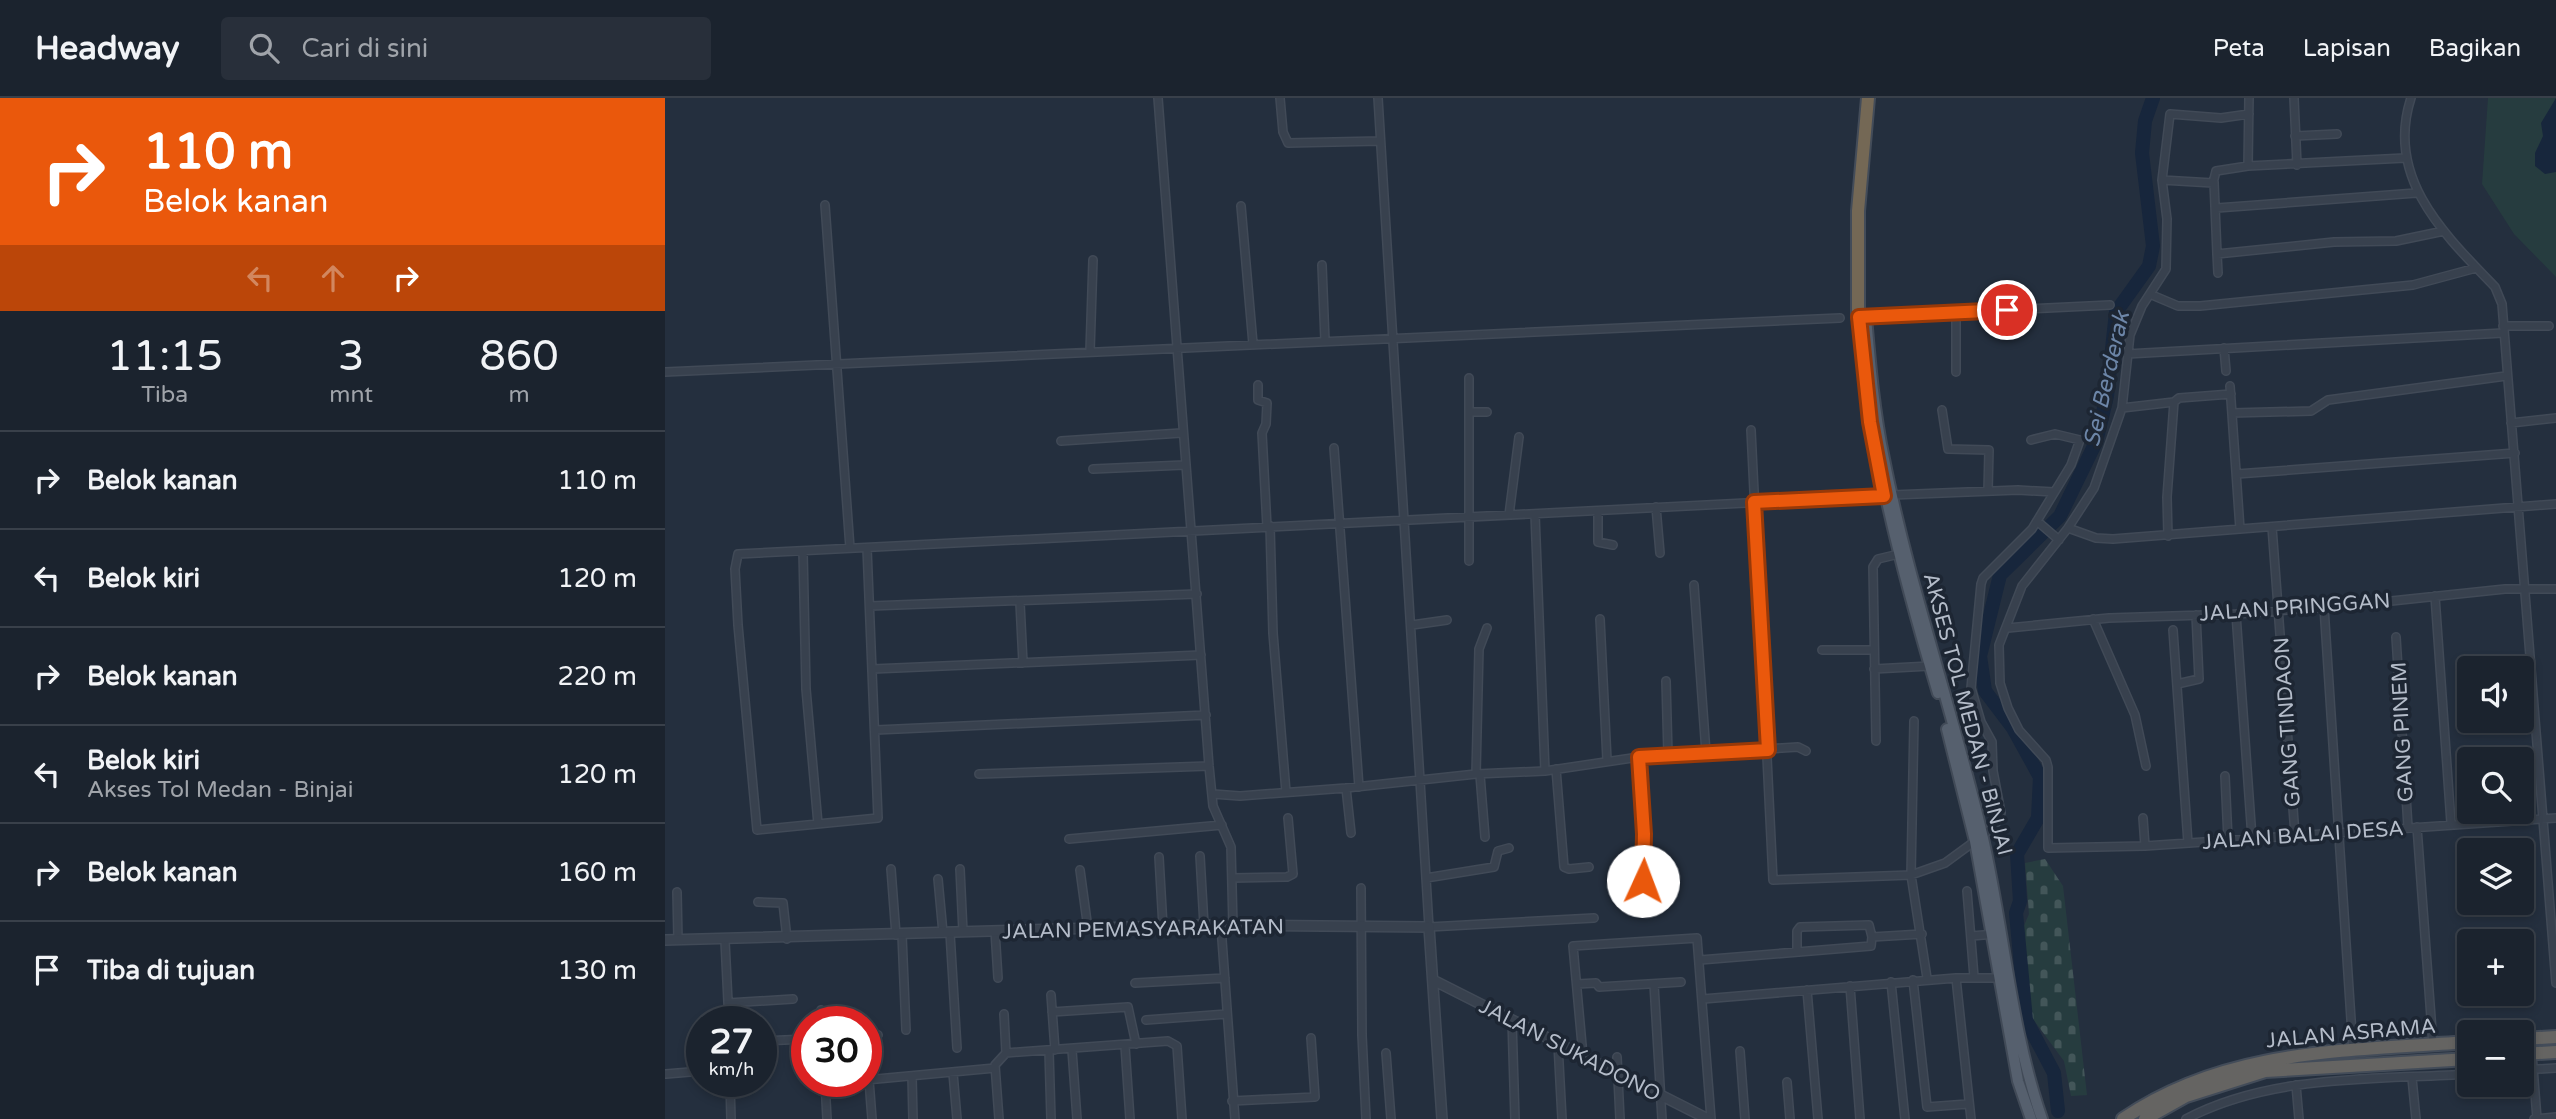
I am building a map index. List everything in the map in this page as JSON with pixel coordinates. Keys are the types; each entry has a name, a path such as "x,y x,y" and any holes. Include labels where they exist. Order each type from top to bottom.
{"highway":[{"path":"1862,317 1858,211 1868,98"},
{"path":"1862,317 1876,98"},
{"path":"2534,1038 2552,1037"},
{"name":"JALAN ASRAMA","path":"2123,1119 2166,1093 2242,1065 2288,1055 2457,1043"},
{"name":"JALAN ASRAMA","path":"2145,1119 2186,1096 2265,1072 2457,1060"}],"main road":[{"name":"AKSES TOL MEDAN - BINJAI","path":"1862,317 1874,422 1899,554 1918,609 1930,666 1978,838"},
{"name":"AKSES TOL MEDAN - BINJAI","path":"1888,496 1978,838 1996,934 2042,1119"},
{"name":"AKSES TOL MEDAN - BINJAI","path":"1996,934 2000,978 2020,1087 2031,1119"},
{"path":"2020,1087 2024,1119"},
{"path":"2034,1094 2051,1119"}],"street":[{"path":"1158,98 1181,433 1197,594 1209,766 1213,806 1230,841 1233,926"},
{"path":"1280,98 1283,132 1288,143 1380,141"},
{"path":"1378,98 1442,1119"},
{"path":"2248,166 2249,98"},
{"path":"2294,98 2297,165"},
{"path":"2411,98 2407,110 2405,158 2416,193 2444,231 2499,293 2515,453 2556,983"},
{"path":"2008,628 2022,586 2057,538 2068,528 2098,480 2122,408 2127,354 2136,320 2166,269 2168,251 2162,180 2170,114 2221,118 2249,114"},
{"path":"2295,136 2337,134"},
{"path":"2218,273 2214,182 2216,171 2248,166 2405,158"},
{"path":"2162,180 2214,182"},
{"path":"2217,208 2416,193"},
{"path":"825,205 850,548"},
{"path":"1241,206 1253,344"},
{"path":"2217,254 2334,242 2396,240 2444,231"},
{"path":"1090,351 1093,260"},
{"path":"1322,265 1325,341"},
{"path":"2152,295 2178,306 2200,306 2413,285 2476,268"},
{"path":"1862,317 2110,304"},
{"path":"1955,372 1956,313"},
{"path":"665,372 1840,317"},
{"path":"2127,354 2549,326"},
{"path":"2224,348 2226,371"},
{"path":"2232,413 2311,411 2328,400 2506,376"},
{"path":"1469,378 1469,561"},
{"path":"1258,385 1258,399 1267,404 1266,424 1262,433 1273,633 1286,792"},
{"path":"2122,408 2174,402 2179,398 2230,390 2240,529"},
{"path":"2168,536 2167,497 2174,402"},
{"path":"1942,410 1948,449 1989,450 1988,491"},
{"path":"1469,412 1487,412"},
{"path":"2511,423 2556,418"},
{"path":"1751,430 1773,880 1911,875 1945,863 1994,827 2001,813 1991,742 1981,722 1971,688 1981,584 1983,578 2038,523 2071,464 2080,440 2055,435 2031,440"},
{"path":"1061,440 1181,433"},
{"path":"1509,515 1519,437"},
{"path":"1334,449 1359,787"},
{"path":"2237,474 2515,453"},
{"path":"1093,469 1184,465"},
{"path":"867,548 878,818 756,830 737,613 738,554 1754,502 1988,491 2054,492"},
{"path":"2068,528 2103,539 2168,536 2556,504"},
{"path":"1656,507 1660,553"},
{"path":"1598,511 1598,542 1613,545"},
{"path":"1535,514 1545,771"},
{"path":"2038,523 2057,538"},
{"name":"GANG TINDAON","path":"2272,527 2295,835"},
{"path":"803,551 806,689 818,824"},
{"path":"1876,741 1874,563 1899,554"},
{"path":"1694,585 1706,753"},
{"name":"JALAN PRINGGAN","path":"2008,628 2093,620 2236,614 2505,589 2556,589"},
{"path":"870,606 1020,603 1197,594"},
{"path":"2435,596 2451,823"},
{"path":"1020,603 1023,663"},
{"path":"2324,607 2353,1051"},
{"path":"2236,614 2252,838"},
{"path":"2177,684 2199,678 2196,615"},
{"path":"1599,619 1607,760"},
{"path":"1412,625 1447,620"},
{"path":"2093,620 2135,715 2146,766"},
{"path":"1485,837 1478,774 1479,649 1487,628"},
{"name":"JALAN BALAI DESA","path":"2008,628 1999,646 2000,683 2019,730 2048,767 2050,849 2145,846 2451,823 2556,818"},
{"path":"2173,630 2188,843"},
{"name":"GANG PINEM","path":"2396,637 2408,827"},
{"path":"1822,650 1874,650"},
{"path":"873,669 1201,656"},
{"path":"1874,669 1930,666"},
{"path":"1667,681 1668,755"},
{"path":"876,730 1206,715"},
{"path":"1913,722 1911,875 1927,978"},
{"path":"1213,794 1240,796 1478,774 1545,771 1639,757 1798,747 1806,751"},
{"path":"1639,757 1644,834 1643,881"},
{"path":"979,774 1209,766"},
{"path":"1556,769 1564,867 1589,867"},
{"path":"2225,776 2228,839"},
{"path":"1346,788 1350,833"},
{"path":"1233,877 1287,877 1293,874 1288,818"},
{"path":"2143,818 2145,846"},
{"path":"1069,839 1222,825"},
{"path":"2417,827 2433,1045"},
{"path":"1426,878 1494,867 1498,851 1509,848"},
{"path":"1159,856 1163,927"},
{"path":"1200,856 1204,925"},
{"path":"891,869 906,1030"},
{"path":"960,869 963,932"},
{"path":"1080,870 1088,929"},
{"path":"938,879 947,933 957,1048"},
{"path":"1361,888 1362,1035 1366,1119"},
{"path":"1967,891 1974,977"},
{"path":"677,892 678,940"},
{"path":"758,902 775,900 783,903 787,939"},
{"path":"1429,927 1594,918"},
{"name":"JALAN PEMASYARAKATAN","path":"665,940 725,941 1204,925 1429,927"},
{"path":"1700,960 1871,946 1869,925 1800,928 1797,931 1797,952"},
{"path":"1221,926 1235,1119"},
{"path":"995,931 998,978"},
{"path":"1872,937 1922,934"},
{"path":"1971,936 1996,934"},
{"path":"1583,1056 1574,946 1697,938 1710,1119"},
{"path":"725,941 728,1006"},
{"path":"1135,983 1225,978"},
{"path":"1703,999 1927,978 2000,978"},
{"path":"1956,978 1971,1119"},
{"name":"JALAN SUKADONO","path":"1433,980 1710,1119"},
{"path":"1913,980 1927,1107 1968,1104"},
{"path":"1577,984 1595,982 1599,987 1681,982"},
{"path":"1891,982 1905,1119"},
{"path":"1654,984 1663,1119"},
{"path":"1850,986 1860,1119"},
{"path":"1807,990 1818,1119"},
{"path":"1051,995 1051,1119"},
{"path":"728,1003 793,999"},
{"path":"1052,1012 1128,1007 1136,1044"},
{"path":"1004,1014 1006,1053"},
{"path":"1146,1020 1227,1014"},
{"path":"1512,1020 1515,1119"},
{"path":"1232,1101 1315,1097 1311,1038"},
{"path":"999,1119 996,1068 997,1060 1006,1053 1168,1041 1177,1046 1182,1119"},
{"path":"1558,1044 1562,1119"},
{"path":"1125,1046 1130,1119"},
{"path":"1072,1050 1077,1119"},
{"path":"1740,1051 1745,1119"},
{"path":"1386,1053 1391,1119"},
{"path":"1617,1057 1620,1119"},
{"path":"882,1079 996,1068"},
{"path":"2534,1070 2556,1068"},
{"path":"666,1074 686,1072"},
{"path":"953,1073 957,1119"},
{"path":"2186,1119 2234,1099 2296,1085 2457,1075"},
{"path":"912,1076 913,1119"},
{"path":"2412,1077 2416,1119"},
{"path":"1787,1082 1790,1119"},
{"path":"2296,1085 2299,1119"},
{"path":"2534,1094 2536,1119 2556,1117"},
{"path":"730,1097 731,1119"},
{"path":"826,1097 827,1119"},
{"path":"870,1097 872,1119"}],"green space":[{"path":"2488,98 2556,98 2556,277 2514,234 2482,184"},
{"path":"2045,859 2063,886 2087,1095 2071,1096 2064,1061 2030,1015 2023,928 2029,914 2025,863"}],"water":[{"path":"2556,98 2556,172 2545,174 2535,166 2535,153 2543,136 2541,123"}],"waterway":[{"name":"Sei Berderak","path":"2058,1111 2054,1073 2026,1020 2016,913 2020,901 2017,854 2038,818 2040,777 2013,728 1985,691 1980,656 2000,575 2060,516 2096,442 2107,396 2116,312 2149,266 2153,246 2142,153 2145,121 2153,98"}],"route":[{"path":"1643,881 1644,834 1639,757 1768,750 1754,502 1884,496 1870,422 1859,317 2007,310"}]}
